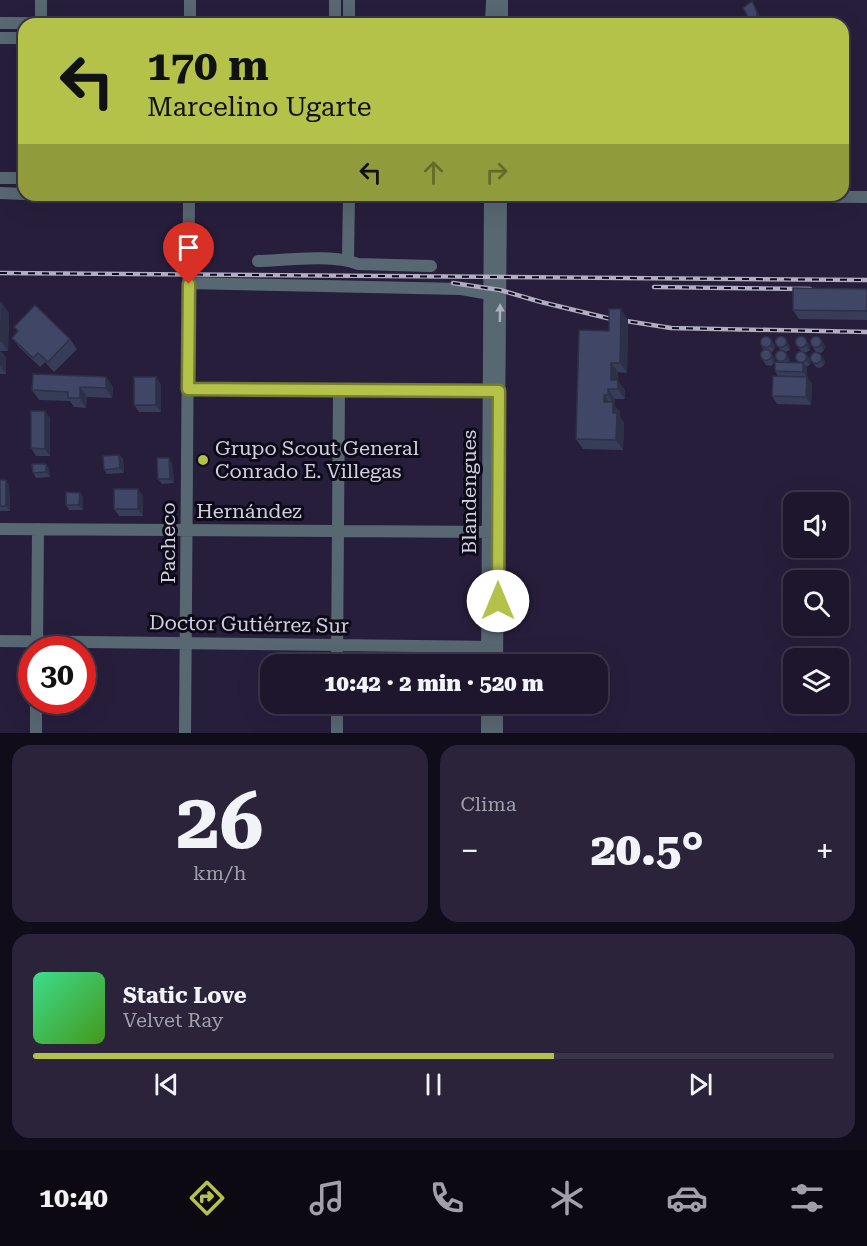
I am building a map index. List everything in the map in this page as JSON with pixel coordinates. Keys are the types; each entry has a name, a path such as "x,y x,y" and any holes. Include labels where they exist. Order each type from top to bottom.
{"street":[{"path":"41,0 41,18"},
{"path":"190,0 190,18"},
{"path":"335,0 335,18"},
{"path":"349,0 349,18"},
{"path":"491,18 492,0"},
{"path":"502,0 502,18"},
{"path":"0,23 18,23"},
{"path":"0,38 18,38"},
{"path":"0,178 18,178"},
{"path":"0,193 18,194"},
{"path":"849,197 867,197"},
{"name":"Pacheco","path":"185,733 189,201"},
{"path":"348,260 349,201"},
{"path":"494,391 496,201"},
{"path":"258,261 330,258 348,260 358,264 431,266"},
{"path":"494,391 490,294 495,276"},
{"path":"188,279 461,289 490,294"},
{"path":"188,389 494,391"},
{"path":"337,654 339,390"},
{"name":"Blandengues","path":"490,654 492,647 494,391"},
{"name":"Hernández","path":"0,529 493,532"},
{"path":"37,636 38,529"},
{"name":"Doctor Gutiérrez Sur","path":"0,641 18,643"},
{"name":"Doctor Gutiérrez Sur","path":"96,645 187,643 492,647"},
{"name":"Blandengues","path":"492,647 494,654"},
{"path":"36,714 36,733"},
{"path":"337,714 337,733"},
{"path":"487,714 487,733"},
{"path":"497,714 497,733"}],"building":[{"path":"752,1 757,18 747,18 743,8"},
{"path":"793,288 867,289 867,311 793,310"},
{"path":"0,303 2,303 1,341 0,341"},
{"path":"35,305 70,339 48,362 38,353 33,358 12,338 18,331 14,327"},
{"path":"609,309 621,309 620,363 611,363 611,380 618,380 618,389 608,389 608,395 604,395 604,402 613,402 613,413 617,413 616,440 576,439 579,330 609,331"},
{"path":"766,337 770,338 770,346 766,347 762,346 761,342 762,338"},
{"path":"781,337 785,338 785,346 781,347 777,346 776,342 777,338"},
{"path":"801,337 805,338 805,346 801,347 797,346 796,342 797,338"},
{"path":"816,337 820,338 820,346 816,347 812,346 811,342 812,338"},
{"path":"766,350 770,351 770,359 766,360 762,359 761,355 762,351"},
{"path":"781,351 785,352 785,360 781,361 777,360 776,356 777,352"},
{"path":"801,351 807,357 801,363 795,357"},
{"path":"816,352 822,358 816,364 810,358"},
{"path":"775,362 803,363 803,372 775,371"},
{"path":"33,374 106,377 106,388 80,387 80,398 68,398 68,392 32,390"},
{"path":"773,376 807,377 806,397 772,396"},
{"path":"134,377 156,377 156,405 134,405"},
{"path":"31,411 45,411 45,449 31,448"},
{"path":"119,455 120,468 104,470 103,456"},
{"path":"157,458 169,458 170,479 158,479"},
{"path":"32,464 46,464 46,472 33,473"},
{"path":"0,480 6,480 6,506 0,506"},
{"path":"114,489 138,489 138,509 114,509"},
{"path":"66,492 80,493 79,505 66,505"}],"railway":[{"path":"0,273 867,280"},
{"path":"453,283 500,290 607,318 671,328 867,332"},
{"path":"654,287 810,289"}],"place":[{"name":"Grupo Scout General Conrado E. Villegas","path":"203,460"}],"route":[{"path":"189,284 188,389 499,391 498,601"}]}
